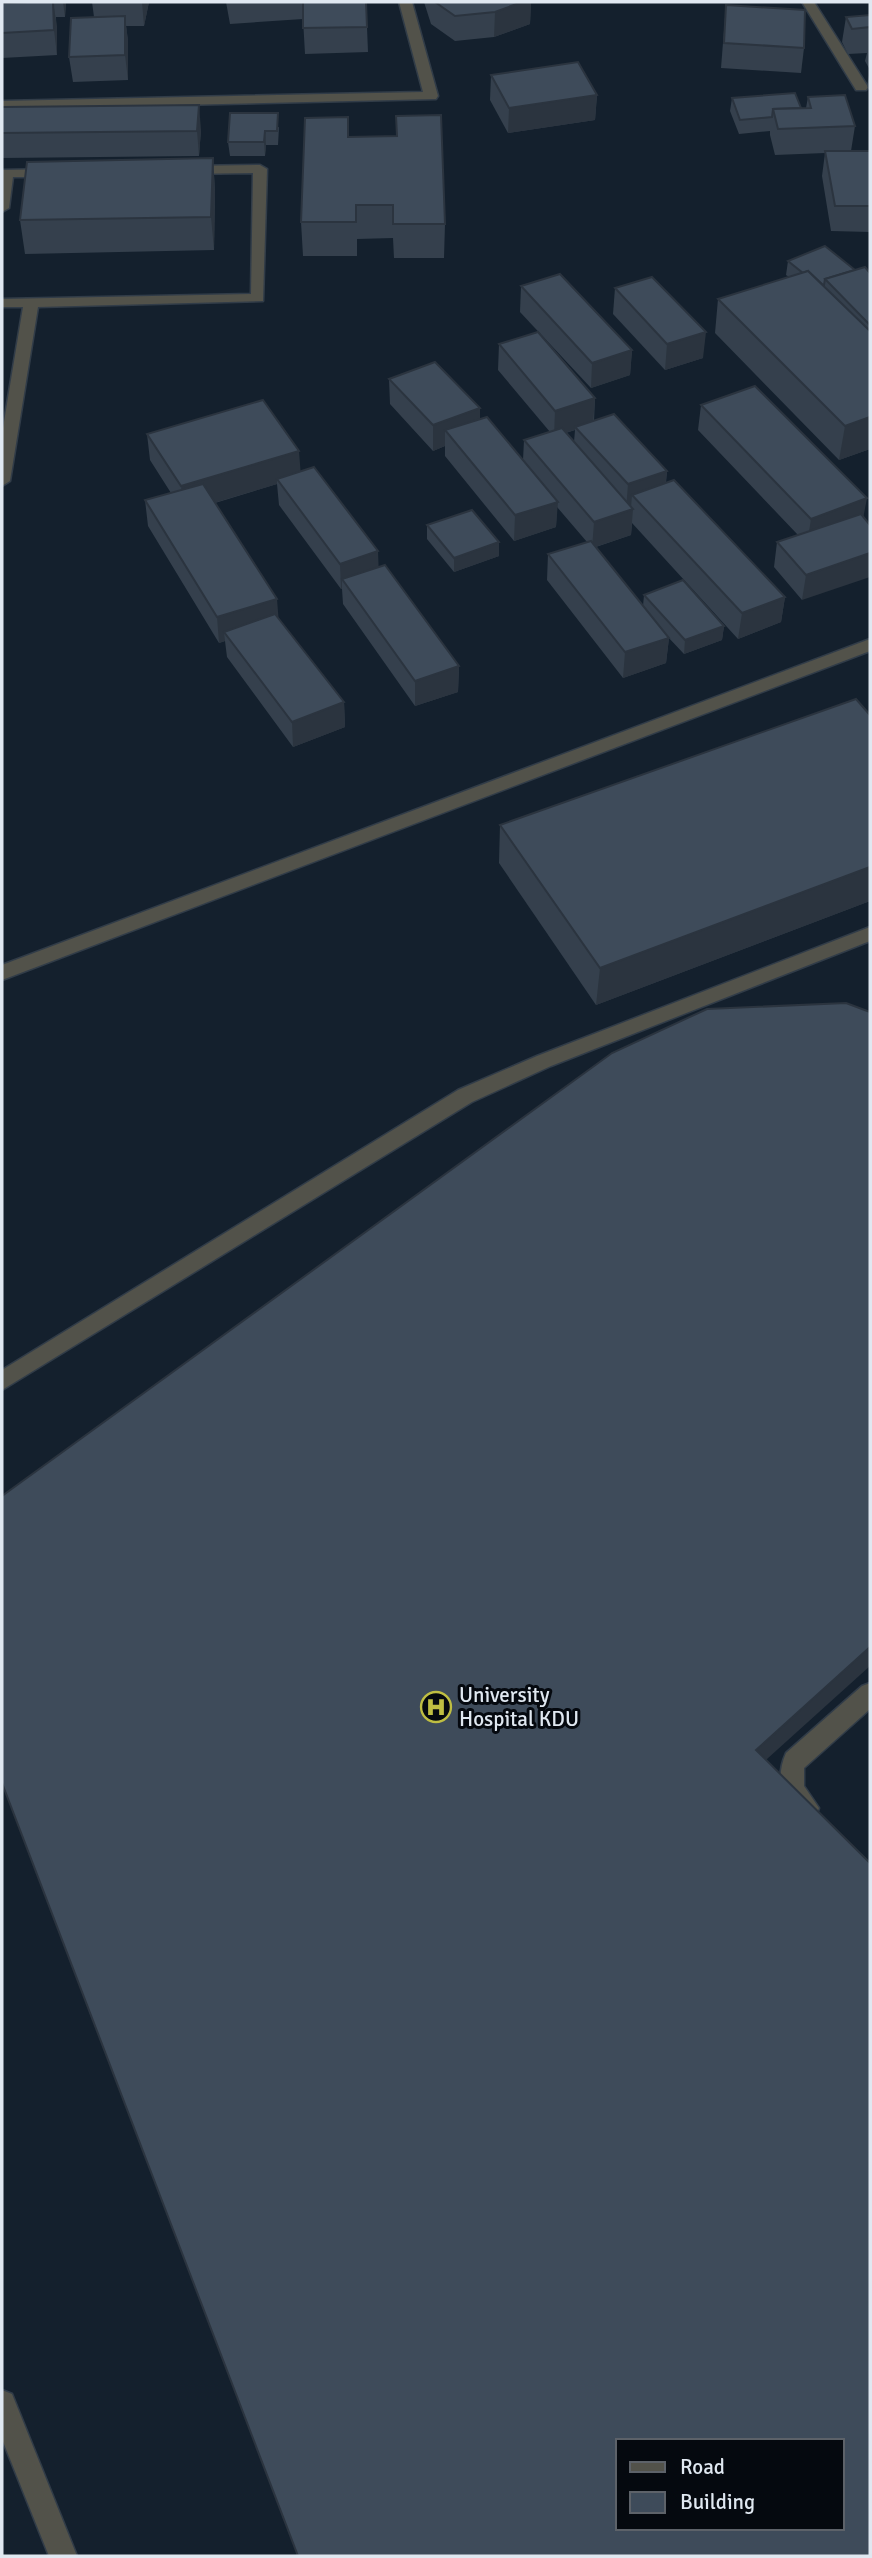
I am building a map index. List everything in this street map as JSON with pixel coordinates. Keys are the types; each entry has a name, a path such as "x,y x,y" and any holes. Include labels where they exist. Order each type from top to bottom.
{"street":[{"path":"2,105 431,96 405,2"},
{"path":"808,2 861,87"},
{"path":"2,303 258,298 260,169 167,170"},
{"path":"2,208 6,173 73,172"},
{"path":"2,481 30,302"},
{"path":"2,973 870,645"},
{"path":"2,1381 465,1096 544,1061 870,934"},
{"path":"824,1825 797,1798 789,1776 794,1761 870,1694"},
{"path":"2,2404 64,2556"}],"building":[{"path":"53,2 54,30 2,33 2,3"},
{"path":"303,2 366,2 367,27 303,28"},
{"path":"435,2 522,2 495,12 455,16"},
{"path":"726,5 805,10 804,48 724,43"},
{"path":"870,15 870,27 852,29 846,17"},
{"path":"125,16 125,55 69,57 71,18"},
{"path":"578,62 597,95 509,108 491,75"},
{"path":"795,93 801,108 773,109 772,117 740,120 732,98"},
{"path":"845,95 855,126 778,129 773,109 811,108 808,97"},
{"path":"199,105 197,131 2,133 2,107"},
{"path":"230,113 278,113 277,131 265,131 264,142 228,142"},
{"path":"441,115 445,224 393,224 393,205 356,205 356,222 301,222 305,118 348,117 348,137 397,136 396,116"},
{"path":"825,151 870,151 870,206 835,206"},
{"path":"213,158 211,217 20,220 27,162"},
{"path":"825,246 855,270 825,279 823,285 808,271 803,273 788,261"},
{"path":"865,267 870,273 870,325 825,279"},
{"path":"808,271 870,331 870,417 845,426 718,299"},
{"path":"560,274 632,350 592,363 521,286"},
{"path":"652,277 706,332 667,344 615,288"},
{"path":"538,332 595,398 555,411 499,344"},
{"path":"435,362 480,408 433,425 389,379"},
{"path":"755,386 867,498 811,519 701,405"},
{"path":"263,400 299,451 181,486 147,434"},
{"path":"614,414 667,471 628,484 575,427"},
{"path":"487,417 558,502 515,515 445,430"},
{"path":"562,428 633,509 594,522 524,440"},
{"path":"314,467 378,551 340,564 277,479"},
{"path":"674,480 785,597 742,613 632,495"},
{"path":"203,484 277,599 217,617 145,500"},
{"path":"472,510 499,542 454,558 427,525"},
{"path":"861,514 870,525 870,553 806,575 777,542"},
{"path":"591,541 669,638 625,652 548,554"},
{"path":"385,565 459,666 415,681 342,579"},
{"path":"683,580 724,626 685,640 644,595"},
{"path":"275,614 344,702 292,722 224,632"},
{"path":"856,699 870,715 870,867 600,968 500,825"},
{"name":"University Hospital KDU","path":"846,1003 870,1012 870,1647 756,1750 870,1863 870,2556 298,2556 2,1783 2,1496 612,1053 707,1009"}],"place":[{"name":"University Hospital KDU","path":"436,1707"}]}
